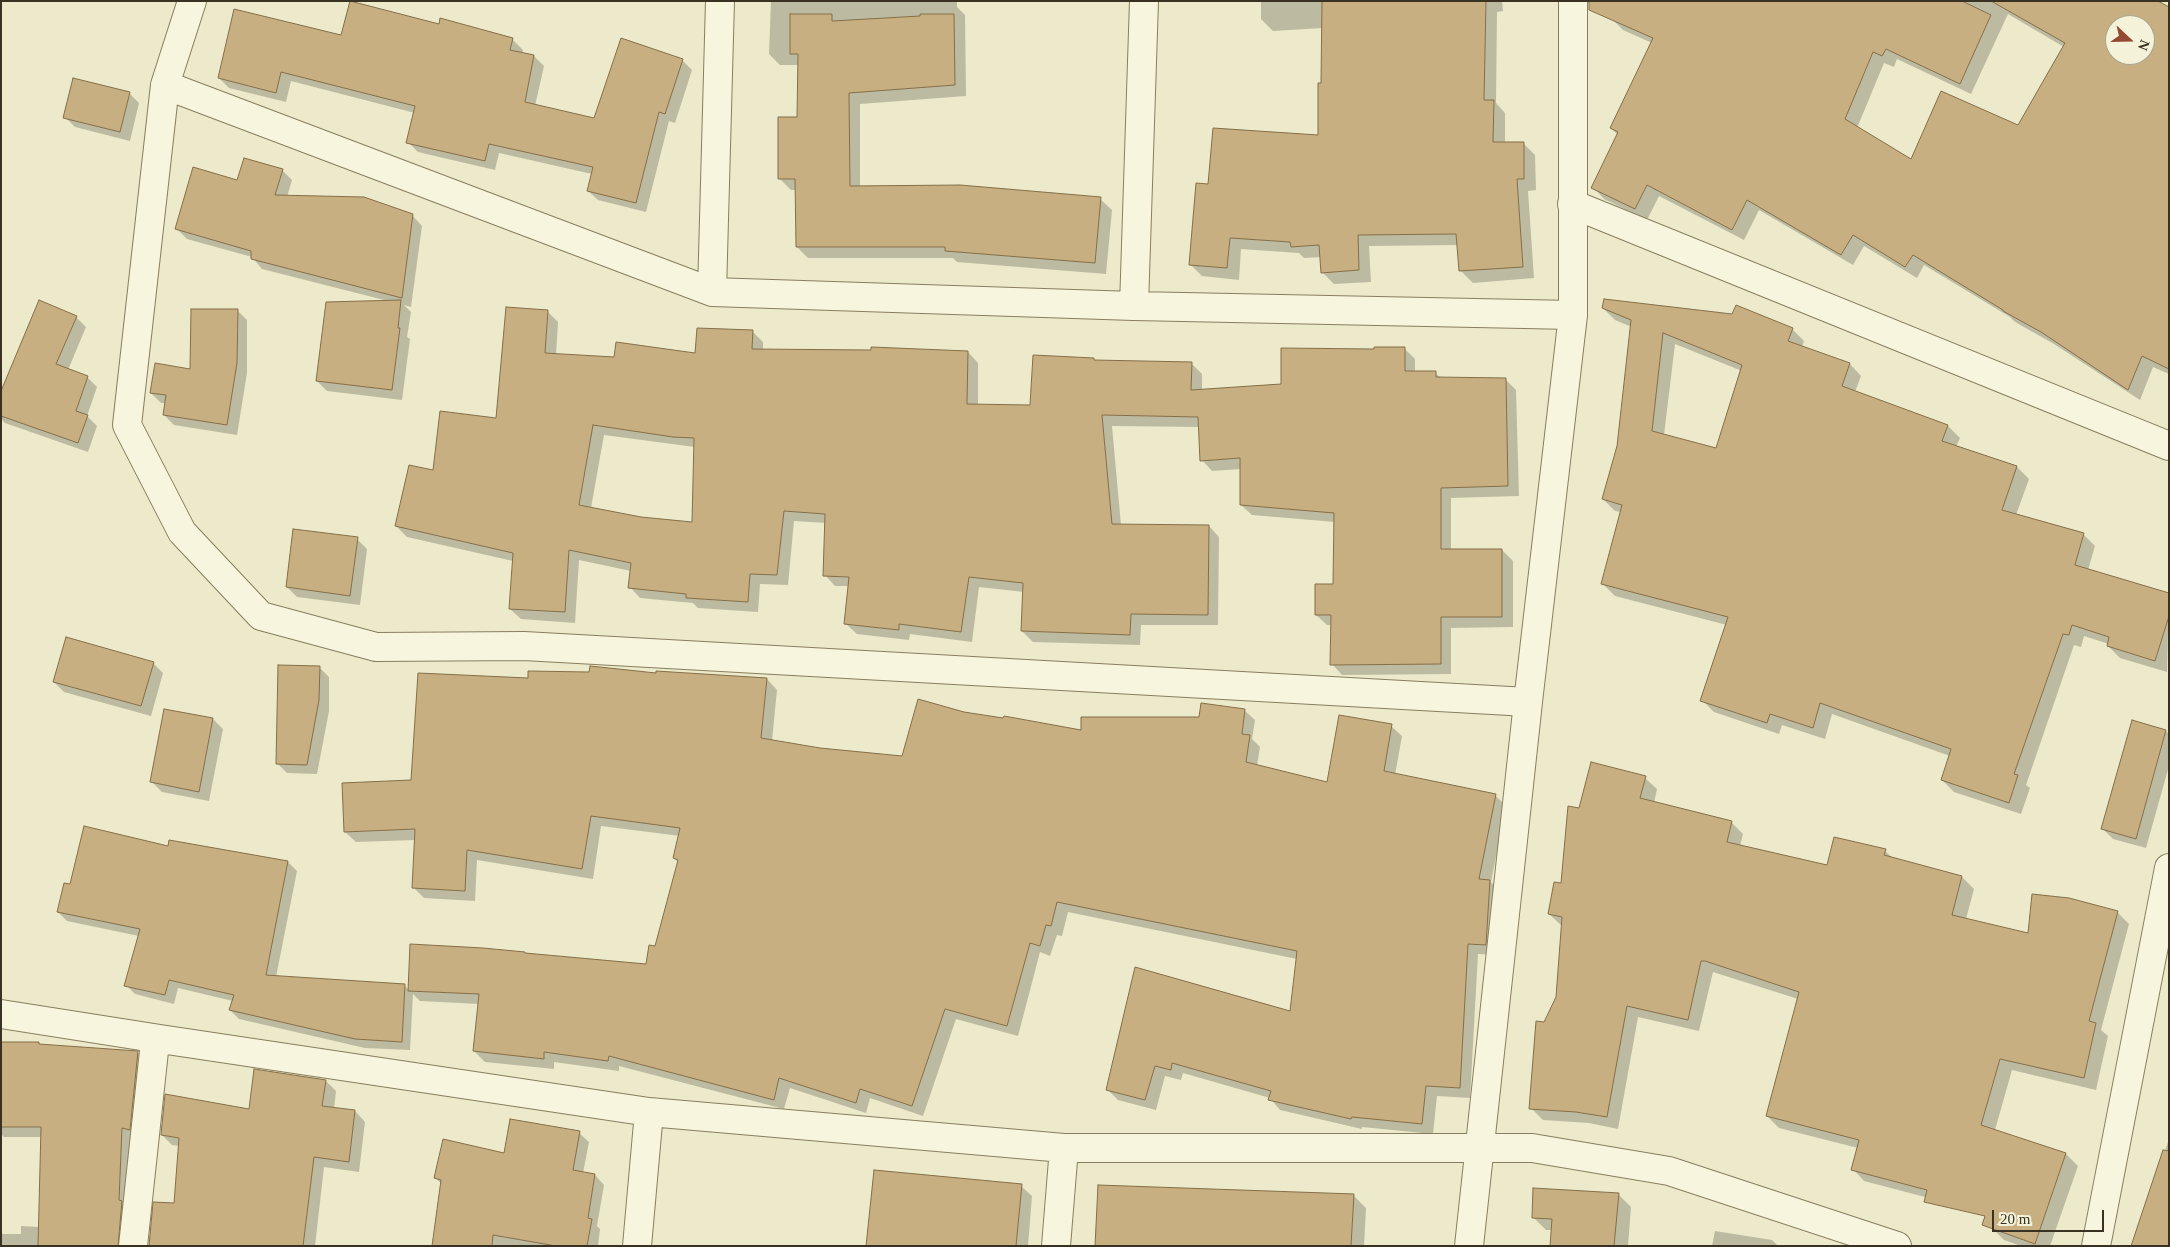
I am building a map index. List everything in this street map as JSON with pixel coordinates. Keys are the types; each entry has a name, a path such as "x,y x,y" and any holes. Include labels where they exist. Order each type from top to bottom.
{"street":[{"path":"192,1 165,85 127,425 182,532 261,616 376,647 524,646 1528,702"},
{"path":"712,292 720,1"},
{"path":"1134,306 1144,1"},
{"path":"1469,1246 1528,702 1573,315 1573,1"},
{"path":"165,85 712,292 1134,306 1573,315"},
{"path":"1572,204 2169,446"},
{"path":"2096,1246 2169,868"},
{"path":"1,1014 649,1112 1064,1148 1532,1148 1669,1171 1897,1246"},
{"path":"133,1246 154,1051 160,1039"},
{"path":"637,1246 649,1112"},
{"path":"1056,1246 1064,1148"}],"building":[{"path":"350,1 439,24 440,18 513,38 510,50 534,55 525,102 594,118 621,38 683,59 665,114 659,112 636,203 587,191 593,167 489,144 485,161 406,143 415,106 281,72 276,93 218,78 234,9 341,35"},
{"path":"1322,1 1486,1 1484,100 1494,100 1493,142 1524,142 1524,179 1517,179 1523,267 1459,271 1456,234 1358,235 1359,270 1321,273 1319,245 1291,247 1290,242 1230,238 1227,268 1189,265 1196,183 1208,184 1213,128 1318,135 1318,83 1321,83"},
{"path":"1589,1 1962,1 1991,15 1960,84 1886,49 1882,56 1873,52 1845,119 1911,159 1941,91 2018,125 2065,43 1991,1 2158,1 2169,7 2169,369 2142,356 2128,390 2041,332 2003,311 1913,255 1905,267 1853,235 1841,255 1747,200 1732,230 1647,185 1635,209 1591,188 1618,132 1610,128 1653,38 1589,10"},
{"path":"790,14 832,14 832,21 920,16 920,14 954,14 955,85 849,93 850,186 960,185 1101,197 1095,263 945,251 945,247 796,247 795,179 778,179 778,117 797,117 798,54 790,54"},
{"path":"73,78 130,92 120,132 63,118"},
{"path":"244,158 283,169 275,195 364,197 413,214 402,298 251,259 251,251 175,229 193,167 237,180"},
{"path":"1604,299 1732,314 1736,305 1793,328 1788,341 1850,363 1842,386 1948,425 1942,441 2017,466 2002,510 2084,533 2075,565 2169,593 2169,616 2155,661 2107,646 2109,637 2072,625 2069,635 2063,634 2014,774 2018,775 2009,803 1941,780 1951,749 1820,703 1813,728 1770,714 1767,723 1700,701 1728,617 1601,584 1622,505 1602,499 1617,446 1631,320 1602,308","holes":["1663,333 1742,365 1716,448 1652,431"]},
{"path":"39,300 77,316 56,364 88,376 76,411 88,415 78,443 1,416 1,391"},
{"path":"401,300 398,328 400,328 392,390 316,381 326,302"},
{"path":"506,307 548,310 545,353 614,357 616,342 695,353 697,328 753,330 752,349 871,350 871,347 968,351 967,404 1030,405 1033,355 1094,358 1094,360 1192,362 1191,390 1281,384 1281,348 1374,349 1374,347 1405,347 1405,371 1436,371 1436,377 1506,378 1508,486 1441,488 1441,549 1502,549 1502,617 1441,617 1441,664 1330,665 1331,615 1315,615 1315,584 1333,584 1334,513 1240,505 1240,458 1200,461 1198,417 1102,415 1112,524 1209,525 1208,615 1131,614 1130,635 1021,631 1023,583 969,577 961,632 899,624 899,630 844,624 849,577 823,576 825,514 784,511 777,575 750,574 748,602 686,598 686,594 628,588 631,563 569,550 565,612 509,609 513,553 395,526 409,465 433,470 440,411 496,418","holes":["593,425 673,437 694,438 692,522 641,517 579,505"]},
{"path":"191,309 238,309 237,363 227,425 163,415 166,395 150,393 155,363 190,369"},
{"path":"293,529 358,537 350,596 286,587"},
{"path":"66,637 154,662 141,706 53,682"},
{"path":"278,665 320,666 319,700 307,765 276,764"},
{"path":"590,666 656,673 656,671 767,678 761,738 820,748 902,756 918,699 964,712 1003,718 1004,716 1081,730 1081,717 1199,717 1201,703 1245,709 1242,734 1250,735 1246,762 1327,782 1339,715 1392,724 1384,771 1496,794 1479,879 1490,880 1486,945 1468,944 1460,1088 1426,1086 1422,1124 1352,1117 1351,1119 1268,1100 1271,1091 1172,1063 1171,1070 1155,1066 1145,1100 1106,1090 1135,967 1290,1011 1297,951 1057,902 1051,926 1046,925 1040,946 1030,943 1007,1026 945,1009 912,1106 860,1089 856,1103 779,1078 774,1100 609,1056 608,1061 544,1052 544,1059 473,1051 479,994 408,991 410,944 483,948 646,964 649,945 655,946 678,860 673,858 680,828 591,816 582,869 467,850 465,891 412,888 415,829 344,832 342,783 411,780 418,673 528,678 528,671 589,672"},
{"path":"164,709 213,718 199,792 150,782"},
{"path":"2132,720 2166,730 2136,839 2101,829"},
{"path":"1591,762 1646,776 1640,798 1732,821 1727,842 1827,865 1834,837 1886,849 1884,855 1962,876 1952,915 2028,933 2032,894 2069,898 2118,911 2089,1021 2096,1023 2084,1078 2000,1059 1981,1125 2066,1153 2035,1244 1982,1225 1985,1216 1924,1202 1927,1190 1851,1170 1859,1140 1766,1116 1799,992 1705,961 1701,961 1688,1020 1627,1006 1607,1117 1576,1112 1529,1109 1536,1021 1544,1022 1556,997 1562,917 1548,914 1554,882 1561,883 1568,806 1579,808"},
{"path":"84,826 168,846 169,840 288,861 266,975 405,984 402,1042 355,1039 229,1010 234,995 169,980 165,995 124,986 140,929 57,912 64,883 70,884"},
{"path":"1,1042 39,1042 39,1044 138,1051 130,1130 122,1128 119,1200 122,1201 118,1246 38,1246 41,1127 1,1127"},
{"path":"254,1069 326,1080 322,1106 355,1110 349,1162 314,1157 303,1246 149,1246 153,1202 174,1203 179,1138 161,1135 165,1094 249,1109"},
{"path":"510,1119 580,1131 573,1170 595,1174 588,1218 592,1219 587,1246 556,1246 493,1235 492,1246 432,1246 441,1180 434,1178 443,1139 504,1153"},
{"path":"2163,1150 2169,1151 2169,1246 2131,1246"},
{"path":"874,1170 1022,1184 1016,1246 866,1246"},
{"path":"1098,1185 1354,1194 1351,1246 1095,1246"},
{"path":"1533,1188 1619,1193 1614,1246 1550,1246 1552,1219 1532,1218"}]}
